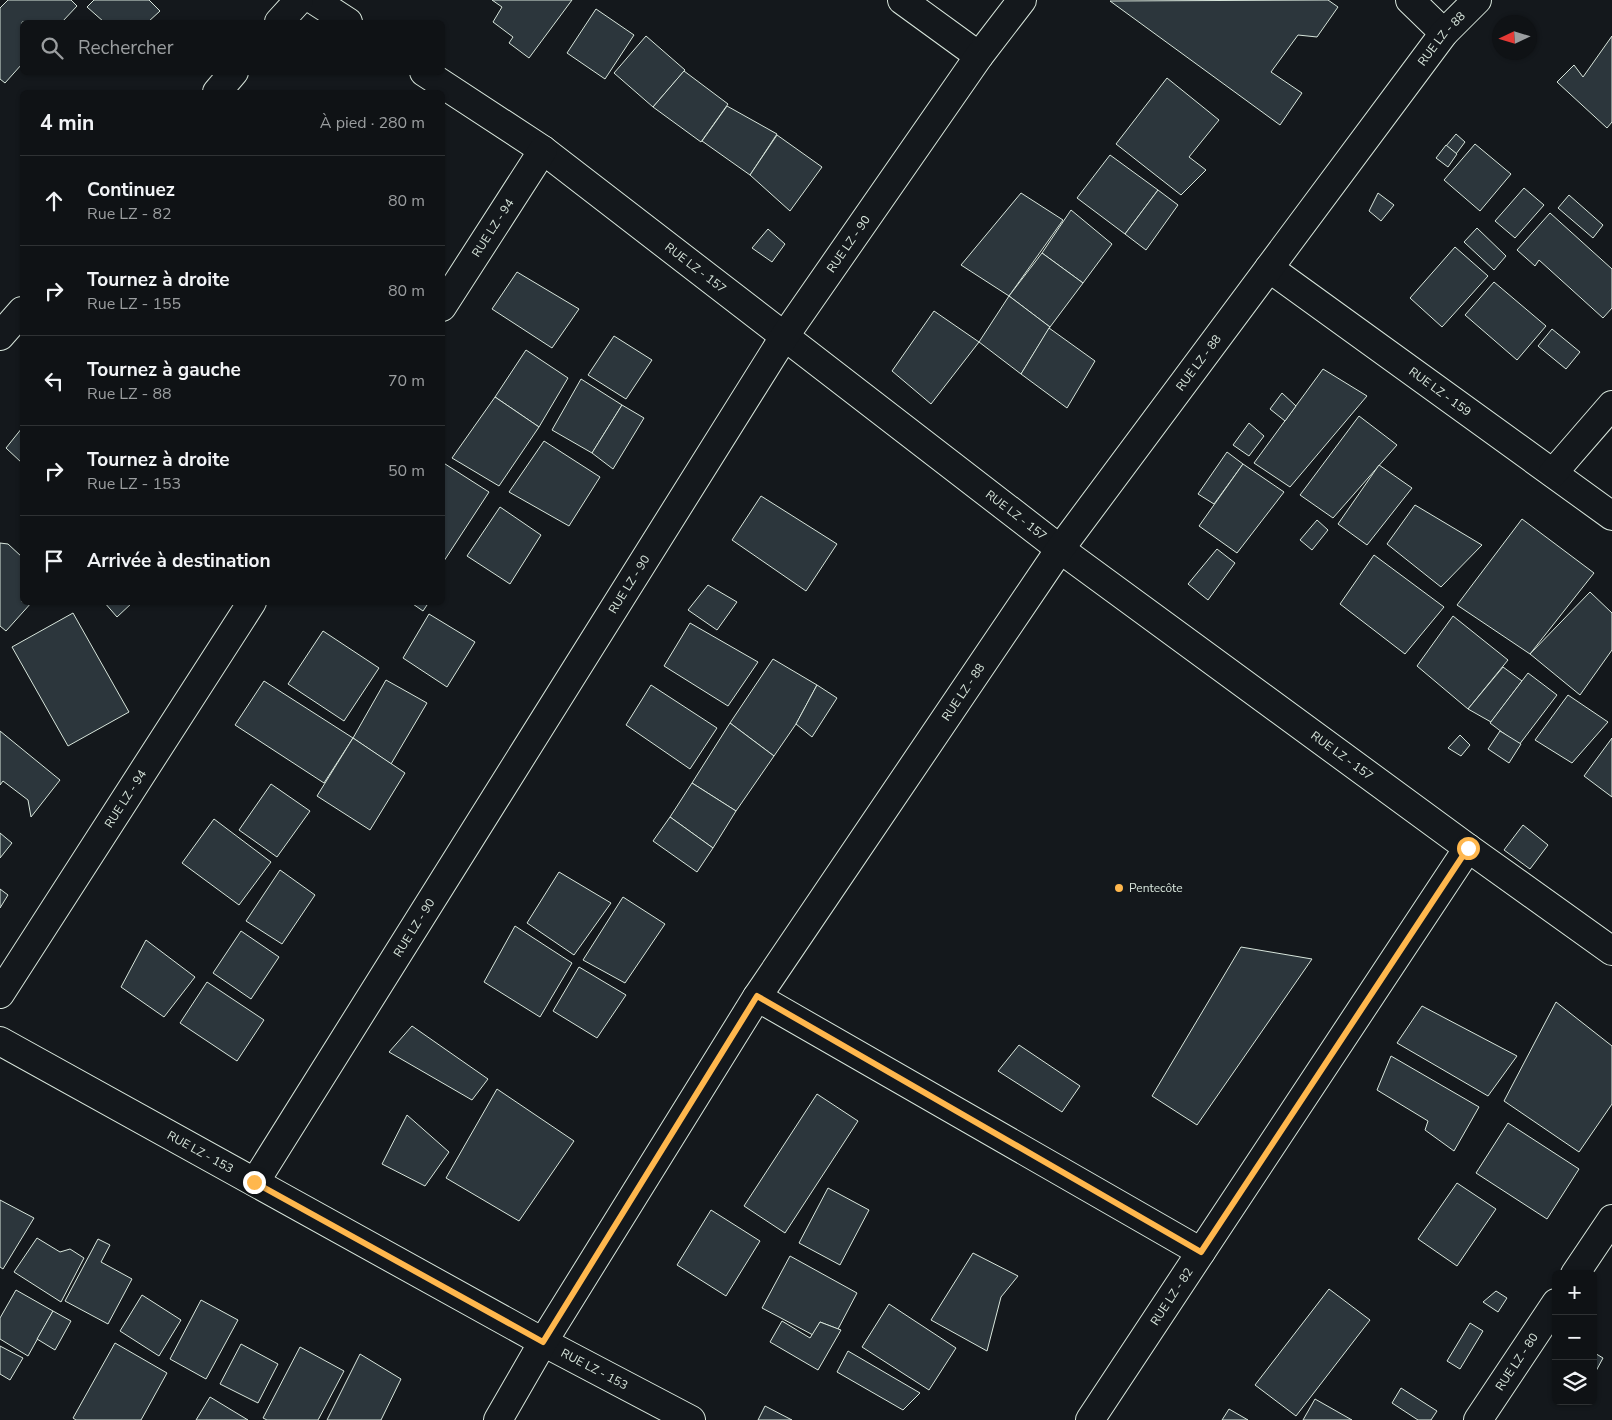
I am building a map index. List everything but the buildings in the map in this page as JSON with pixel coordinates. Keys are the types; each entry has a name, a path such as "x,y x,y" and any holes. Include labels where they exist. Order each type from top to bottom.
{"street":[{"path":"281,20 299,0"},
{"path":"314,0 345,20"},
{"path":"902,0 979,56"},
{"name":"RUE LZ - 90","path":"254,1182 784,337 979,56 1022,0"},
{"path":"1410,0 1444,33"},
{"name":"RUE LZ - 88","path":"498,1420 543,1342 757,996 1060,550 1444,33 1477,0"},
{"path":"219,90 231,75"},
{"name":"RUE LZ - 157","path":"429,75 543,150 1060,550 1612,951"},
{"name":"RUE LZ - 94","path":"445,302 543,150"},
{"name":"RUE LZ - 159","path":"1269,268 1612,516"},
{"path":"0,336 20,313"},
{"path":"1554,473 1612,405"},
{"name":"RUE LZ - 94","path":"0,994 250,605"},
{"name":"RUE LZ - 82","path":"1090,1420 1468,848"},
{"path":"757,996 1201,1252"},
{"name":"RUE LZ - 153","path":"0,1042 543,1342 691,1420"},
{"path":"1578,1270 1612,1219"},
{"name":"RUE LZ - 80","path":"1478,1420 1552,1309"}],"place":[{"name":"Pentecôte","path":"1119,888"}],"route":[{"path":"254,1182 543,1342 757,996 1201,1252 1468,848"}]}
